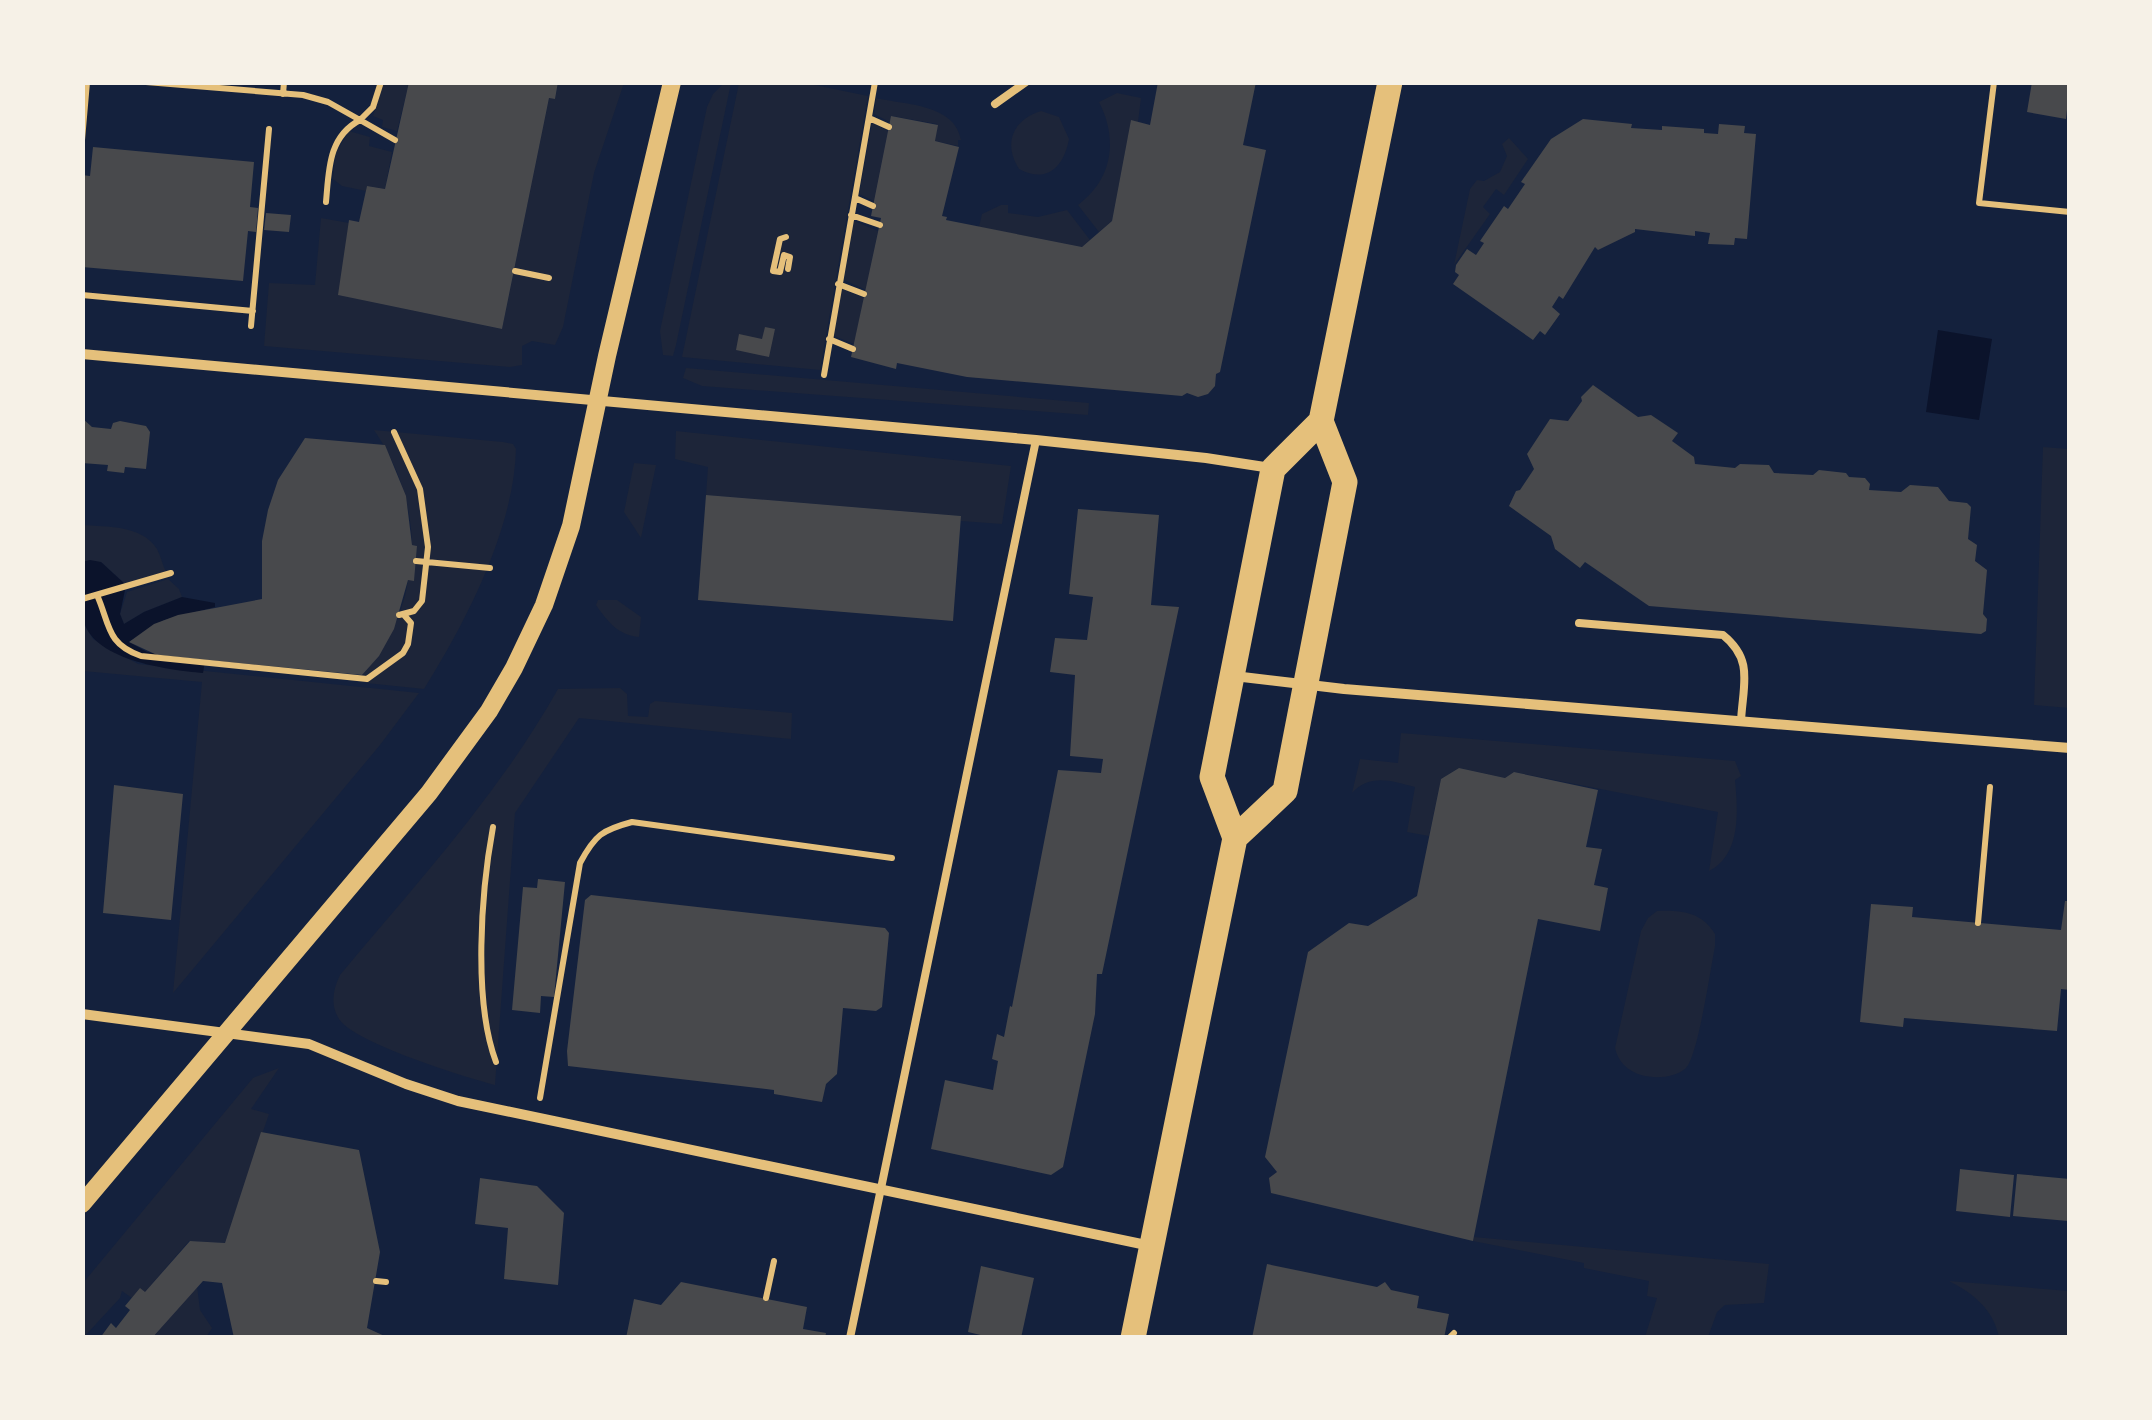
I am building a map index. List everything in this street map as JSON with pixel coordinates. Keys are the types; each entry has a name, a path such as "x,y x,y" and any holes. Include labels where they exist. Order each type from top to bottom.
{"main road":[{"path":"1235,838 1285,791 1345,482 1321,421 1390,82"},
{"path":"1133,1338 1235,838 1212,776 1273,469 1321,421"}],"street":[{"path":"82,1204 429,793 502,691 544,605 575,508 672,82"},
{"path":"82,354 1036,440 1273,469"},
{"path":"1232,675 2070,748"},
{"path":"82,1014 309,1044 422,1090 536,1119 1152,1246"}],"lane":[{"path":"995,104 1026,82"},
{"path":"850,1338 1036,440"},
{"path":"1580,623 1722,635 1739,648 1744,660 1741,721"}],"path":[{"path":"82,140 87,82"},
{"path":"146,82 283,94 328,102 394,140"},
{"path":"283,94 284,82"},
{"path":"326,202 335,143 373,107 381,82"},
{"path":"824,375 875,82"},
{"path":"1994,82 1979,203 2070,212"},
{"path":"869,118 889,127"},
{"path":"251,326 268,129"},
{"path":"854,198 873,206"},
{"path":"851,215 880,225"},
{"path":"786,237 780,239 773,271 780,272 784,255 790,257 788,269"},
{"path":"516,270 549,278"},
{"path":"838,284 864,294"},
{"path":"82,295 252,311"},
{"path":"829,340 853,349"},
{"path":"97,595 106,612 108,630 126,649 142,656 369,679 406,648 411,624 401,615 416,610 422,601 427,562 427,526 420,489 394,432"},
{"path":"416,561 490,568"},
{"path":"82,599 171,573"},
{"path":"1978,923 1990,787"},
{"path":"536,1119 580,863 592,839 632,822 892,858"},
{"path":"492,826 485,880 483,999 486,1030 496,1062"},
{"path":"766,1298 774,1262"},
{"path":"376,1281 386,1282"}],"shaded area":[{"path":"384,83 409,83 397,131 382,127 383,120 373,116"},
{"path":"558,83 624,83 594,173 563,327 555,345 532,341 522,346 522,365 510,367 264,346 269,283 315,285 321,218 349,223 339,295 502,329 549,98 555,99"},
{"path":"724,83 731,83 676,345 673,356 663,355 660,331 707,107"},
{"path":"739,83 805,83 868,96 820,370 682,357"},
{"path":"1117,93 1141,98 1138,122 1131,121 1112,221 1099,232 1078,205 1090,195 1105,171 1109,130 1099,102"},
{"path":"876,98 939,113 957,128 961,140 958,146 935,141 937,124 892,116 890,122 874,114"},
{"path":"1041,111 1059,117 1069,139 1058,165 1038,175 1019,169 1011,142 1023,120"},
{"path":"872,123 888,131 874,201 859,194"},
{"path":"349,131 370,137 369,146 392,152 385,189 367,186 366,191 342,186 333,179 335,154"},
{"path":"1509,138 1528,159 1504,195 1496,189 1483,207 1490,214 1454,265 1470,189 1477,180 1484,181 1500,172 1507,156 1502,144"},
{"path":"1008,205 1008,213 1038,217 1067,210 1090,240 1082,247 979,227 982,214"},
{"path":"854,221 878,231 866,290 844,280"},
{"path":"842,289 864,298 854,344 834,336"},
{"path":"1938,330 1992,339 1979,420 1926,412"},
{"path":"686,368 1089,403 1088,415 702,386 683,378"},
{"path":"374,430 503,442 516,449 507,511 485,574 424,689 366,683 362,675 392,631 408,580 414,580 417,546 412,545 402,485"},
{"path":"676,431 1011,466 1002,524 961,521 961,516 706,495 708,467 675,459"},
{"path":"2043,447 2069,449 2069,708 2034,705"},
{"path":"634,463 656,465 641,538 624,512"},
{"path":"82,525 143,535 157,549 166,572 126,585 101,562 83,562"},
{"path":"82,562 101,562 126,585 120,614 124,624 182,597 215,603 215,607 164,620 129,642 147,652 205,661 203,673 132,660 114,653 88,632 82,610"},
{"path":"168,579 182,597 124,624 120,614 127,592"},
{"path":"598,600 617,600 641,617 639,637 614,627 596,605"},
{"path":"82,621 93,639 138,664 419,693 173,993 202,682 83,671"},
{"path":"620,688 627,694 628,716 648,717 650,704 655,701 792,713 791,739 579,718 515,813 495,1085 411,1058 349,1028 334,1008 334,991 340,975 483,801 558,689"},
{"path":"1401,733 1735,761 1741,776 1735,780 1737,819 1732,844 1727,855 1709,871 1718,812 1514,772 1505,778 1459,768 1441,779 1429,836 1407,832 1415,787 1374,781 1352,793 1360,759 1398,763"},
{"path":"1657,911 1690,914 1704,921 1715,934 1704,1010 1691,1060 1681,1071 1658,1077 1628,1068 1615,1048 1641,931"},
{"path":"279,1068 251,1109 269,1114 225,1243 189,1241 145,1292 132,1298 122,1291 83,1338 83,1283 253,1078"},
{"path":"1474,1237 1769,1264 1764,1303 1725,1305 1717,1312 1708,1337 1645,1337 1657,1298 1647,1296 1649,1281 1584,1268 1584,1263 1473,1241"},
{"path":"1949,1281 2069,1291 2069,1337 1999,1337 1981,1303"},
{"path":"197,1286 200,1310 212,1328 207,1336 152,1338"}],"building":[{"path":"409,82 558,82 555,99 549,98 502,329 338,295 349,220 359,222 367,186 385,189"},
{"path":"1158,82 1256,82 1243,145 1266,150 1220,372 1208,394 1182,396 967,377 897,363 896,369 851,357 881,218 871,216 891,116 938,125 935,141 959,147 942,216 946,220 1082,247 1112,221 1131,120 1150,125"},
{"path":"2032,82 2070,82 2066,119 2027,112"},
{"path":"1583,119 1632,124 1631,128 1662,130 1662,126 1718,134 1719,124 1745,126 1744,133 1756,134 1747,239 1735,238 1734,245 1708,244 1710,233 1695,231 1695,236 1635,229 1598,250 1595,247 1563,299 1559,296 1552,307 1560,314 1545,335 1540,331 1533,340 1453,284 1459,275 1456,265 1467,249 1476,255 1484,243 1480,241 1504,206 1508,209 1525,184 1521,182 1551,139"},
{"path":"93,147 254,162 250,207 258,208 256,232 248,231 243,281 82,267 82,175 90,176"},
{"path":"266,213 291,215 289,232 264,230"},
{"path":"765,327 775,329 769,357 736,350 739,334 762,339"},
{"path":"1593,385 1638,417 1651,415 1678,433 1672,441 1694,457 1695,464 1735,468 1740,464 1769,465 1774,473 1846,473 1849,477 1865,478 1869,490 1901,492 1910,485 1938,487 1949,501 1967,503 1971,507 1968,539 1977,545 1975,561 1987,570 1983,614 1987,619 1986,631 1981,634 1649,606 1585,562 1580,568 1555,549 1551,536 1509,506 1534,469 1527,454 1550,419 1568,421 1581,397"},
{"path":"82,418 92,427 111,429 113,423 120,421 146,426 150,432 146,469 125,467 124,473 107,471 108,465 82,463"},
{"path":"305,438 385,445 406,496 412,545 417,546 414,581 408,580 394,629 379,656 362,675 157,655 129,642 154,624 178,615 262,599 262,541 268,510 278,480"},
{"path":"706,495 961,516 953,621 698,600"},
{"path":"1078,509 1159,515 1151,605 1179,607 1102,974 1097,974 1095,1014 1063,1167 1051,1175 931,1149 945,1080 993,1090 998,1061 992,1059 997,1034 1004,1037 1012,1007 1058,770 1101,773 1103,759 1070,756 1075,675 1050,672 1055,638 1087,640 1093,597 1069,594"},
{"path":"1459,768 1505,778 1514,772 1598,790 1586,847 1602,849 1594,885 1608,888 1600,931 1538,919 1473,1241 1271,1193 1269,1178 1277,1172 1265,1157 1308,952 1349,923 1368,926 1417,896 1441,779"},
{"path":"114,785 183,794 171,920 103,913"},
{"path":"538,879 565,882 554,997 541,996 540,1013 512,1010 523,887 537,888"},
{"path":"591,895 885,928 889,933 882,1007 876,1011 843,1008 837,1074 826,1084 822,1102 774,1094 774,1090 568,1066 585,900"},
{"path":"2065,901 2070,901 2070,990 2061,989 2057,1031 1904,1018 1903,1027 1860,1022 1871,904 1913,907 1912,917 2061,930"},
{"path":"261,1132 359,1150 380,1252 367,1328 389,1338 234,1338 222,1283 203,1281 152,1338 100,1338 111,1323 116,1328 130,1310 125,1306 140,1288 145,1292 190,1241 225,1243"},
{"path":"1960,1169 2014,1175 2010,1217 1956,1211"},
{"path":"2017,1174 2070,1179 2068,1221 2013,1216"},
{"path":"480,1178 537,1186 564,1213 558,1285 504,1279 508,1228 475,1224"},
{"path":"1267,1264 1377,1287 1385,1282 1391,1290 1419,1296 1417,1308 1449,1314 1444,1338 1252,1338"},
{"path":"981,1266 1034,1278 1021,1338 993,1338 968,1332"},
{"path":"681,1282 807,1307 803,1329 826,1333 825,1338 626,1338 634,1299 661,1305"}]}
